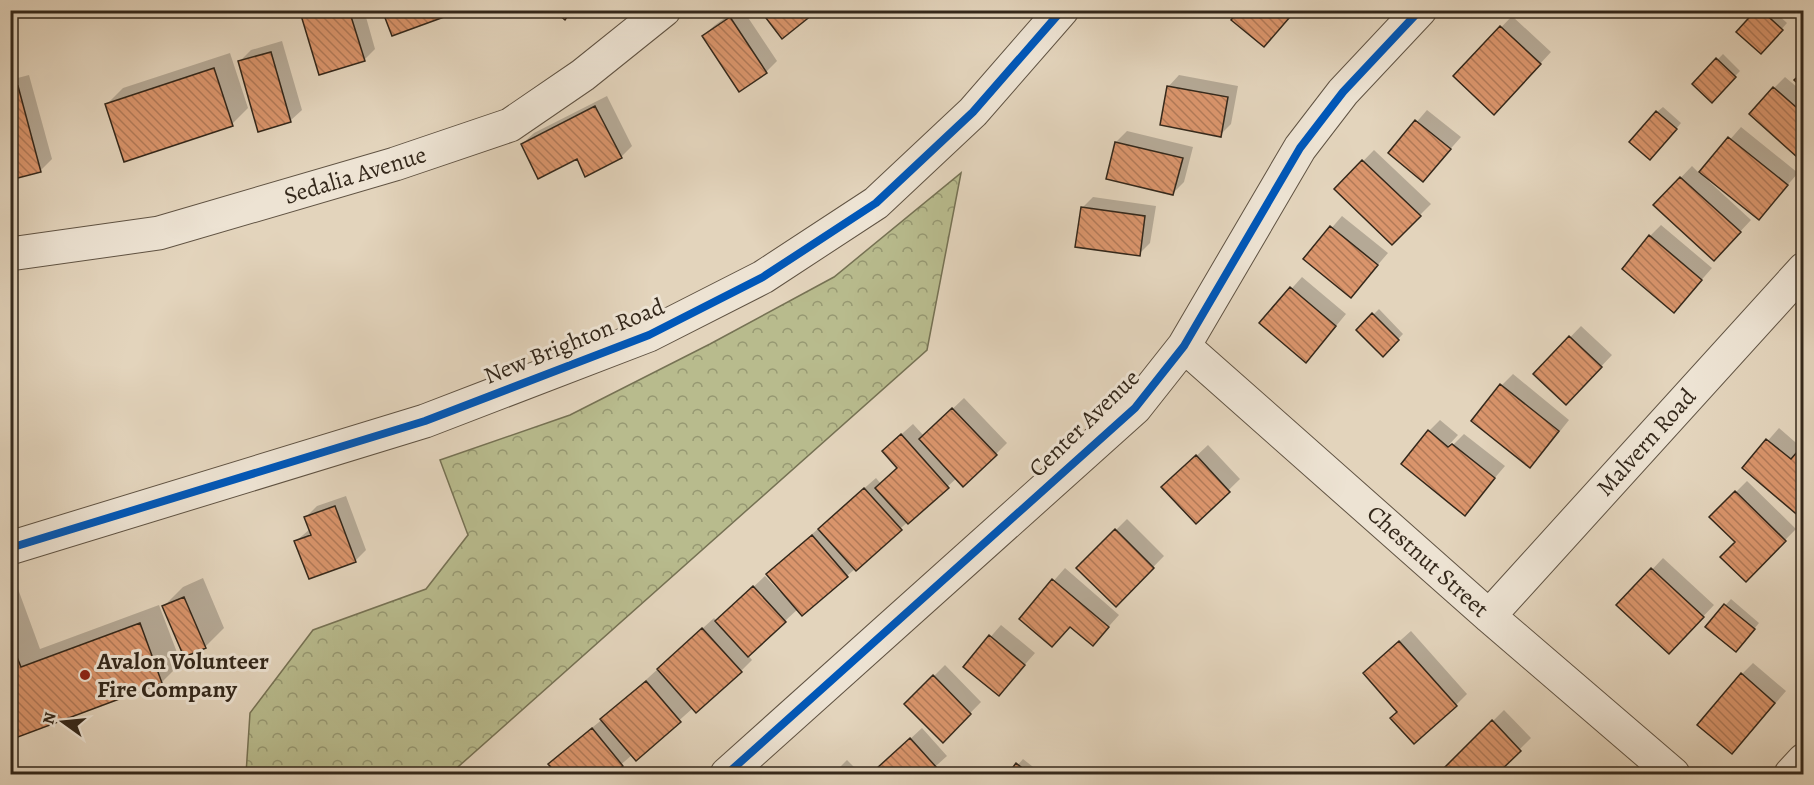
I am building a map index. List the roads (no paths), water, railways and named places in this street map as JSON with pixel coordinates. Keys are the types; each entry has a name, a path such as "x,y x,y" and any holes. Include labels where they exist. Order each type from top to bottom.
{"street":[{"name":"Sedalia Avenue","path":"10,254 159,233 395,164 510,125 583,75 664,10"},
{"name":"New Brighton Road","path":"10,548 425,421 649,335 763,277 876,203 973,112 1062,10"},
{"name":"Center Avenue","path":"727,774 1135,408 1184,346 1300,148 1343,92 1420,10"},
{"name":"Malvern Road","path":"1489,616 1803,269"},
{"name":"Chestnut Street","path":"1184,346 1666,773"},
{"path":"1791,774 1803,760"}],"place":[{"name":"Avalon Volunteer Fire Company","path":"85,675"}]}
